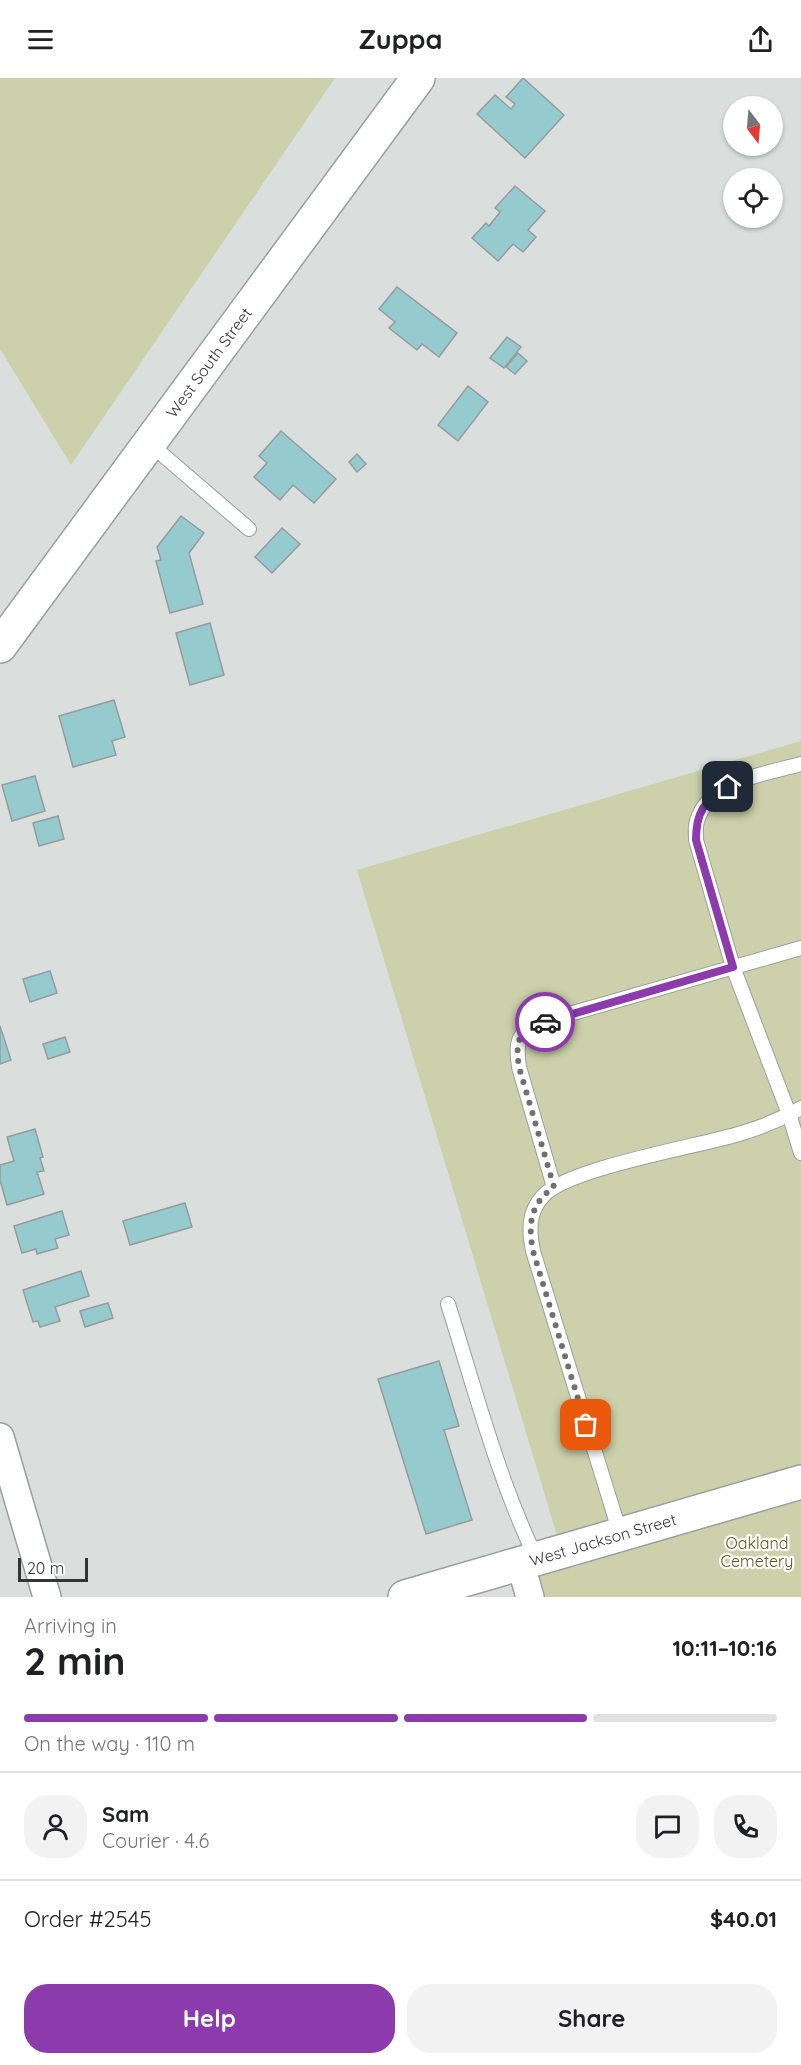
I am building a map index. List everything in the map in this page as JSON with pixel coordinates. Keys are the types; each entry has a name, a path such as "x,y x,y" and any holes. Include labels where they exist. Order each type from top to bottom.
{"street":[{"name":"West South Street","path":"0,646 418,78"},
{"path":"0,1437 48,1597"},
{"name":"West Jackson Street","path":"405,1597 801,1482"},
{"path":"528,1560 530,1597"}],"lane":[{"path":"149,444 249,530"},
{"path":"801,764 728,787 707,802 696,823 696,840 733,967 795,1111 801,1153"},
{"path":"554,1187 519,1067 517,1049 520,1037 526,1029 538,1023 801,948"},
{"path":"620,1533 533,1251 530,1220 536,1205 544,1194 572,1178 744,1133 795,1111"},
{"path":"448,1304 528,1560"}],"green space":[{"path":"0,78 335,78 71,465 0,349"},
{"path":"801,741 801,1466 558,1539 357,870"},
{"name":"Oakland Cemetery","path":"801,1493 801,1597 544,1597 537,1572"}],"building":[{"path":"523,78 564,115 525,158 477,114 495,95 511,109 515,104 506,97"},
{"path":"515,186 545,211 528,230 536,237 523,252 513,244 498,261 472,238 486,223 489,226 500,212 495,208"},
{"path":"397,287 457,333 439,357 422,344 417,350 389,328 395,322 379,309"},
{"path":"507,337 521,347 504,368 490,358"},
{"path":"518,353 527,361 515,374 506,367"},
{"path":"468,386 488,402 458,441 438,425"},
{"path":"281,431 336,479 314,503 293,485 280,500 254,477 267,463 259,456"},
{"path":"357,454 366,464 357,472 349,462"},
{"path":"181,516 204,533 189,553 203,604 170,613 156,561 161,560 157,547"},
{"path":"282,528 300,544 272,573 255,557"},
{"path":"210,623 224,675 190,685 176,633"},
{"path":"114,700 125,737 112,741 116,755 73,767 59,716"},
{"path":"35,776 45,811 12,821 2,785"},
{"path":"58,816 64,839 39,846 33,823"},
{"path":"50,971 57,993 30,1002 23,979"},
{"path":"0,1026 11,1060 0,1064"},
{"path":"65,1037 70,1052 48,1059 43,1044"},
{"path":"35,1129 43,1157 40,1158 44,1171 37,1172 44,1194 7,1205 0,1180 0,1165 14,1161 7,1137"},
{"path":"185,1203 192,1227 130,1245 123,1221"},
{"path":"62,1211 69,1235 55,1239 58,1248 37,1254 36,1249 22,1253 14,1226"},
{"path":"81,1271 89,1296 55,1307 60,1321 40,1327 38,1321 33,1322 23,1290"},
{"path":"108,1303 113,1318 85,1327 80,1311"},
{"path":"439,1361 459,1426 444,1430 472,1520 426,1534 378,1379"}],"way so far":[{"path":"545,1022 526,1029 520,1037 517,1049 519,1067 554,1187 544,1194 536,1205 530,1220 530,1234 533,1251 586,1425"}],"route":[{"path":"545,1022 733,967 696,840 696,823 702,809 713,796 728,787"}]}
